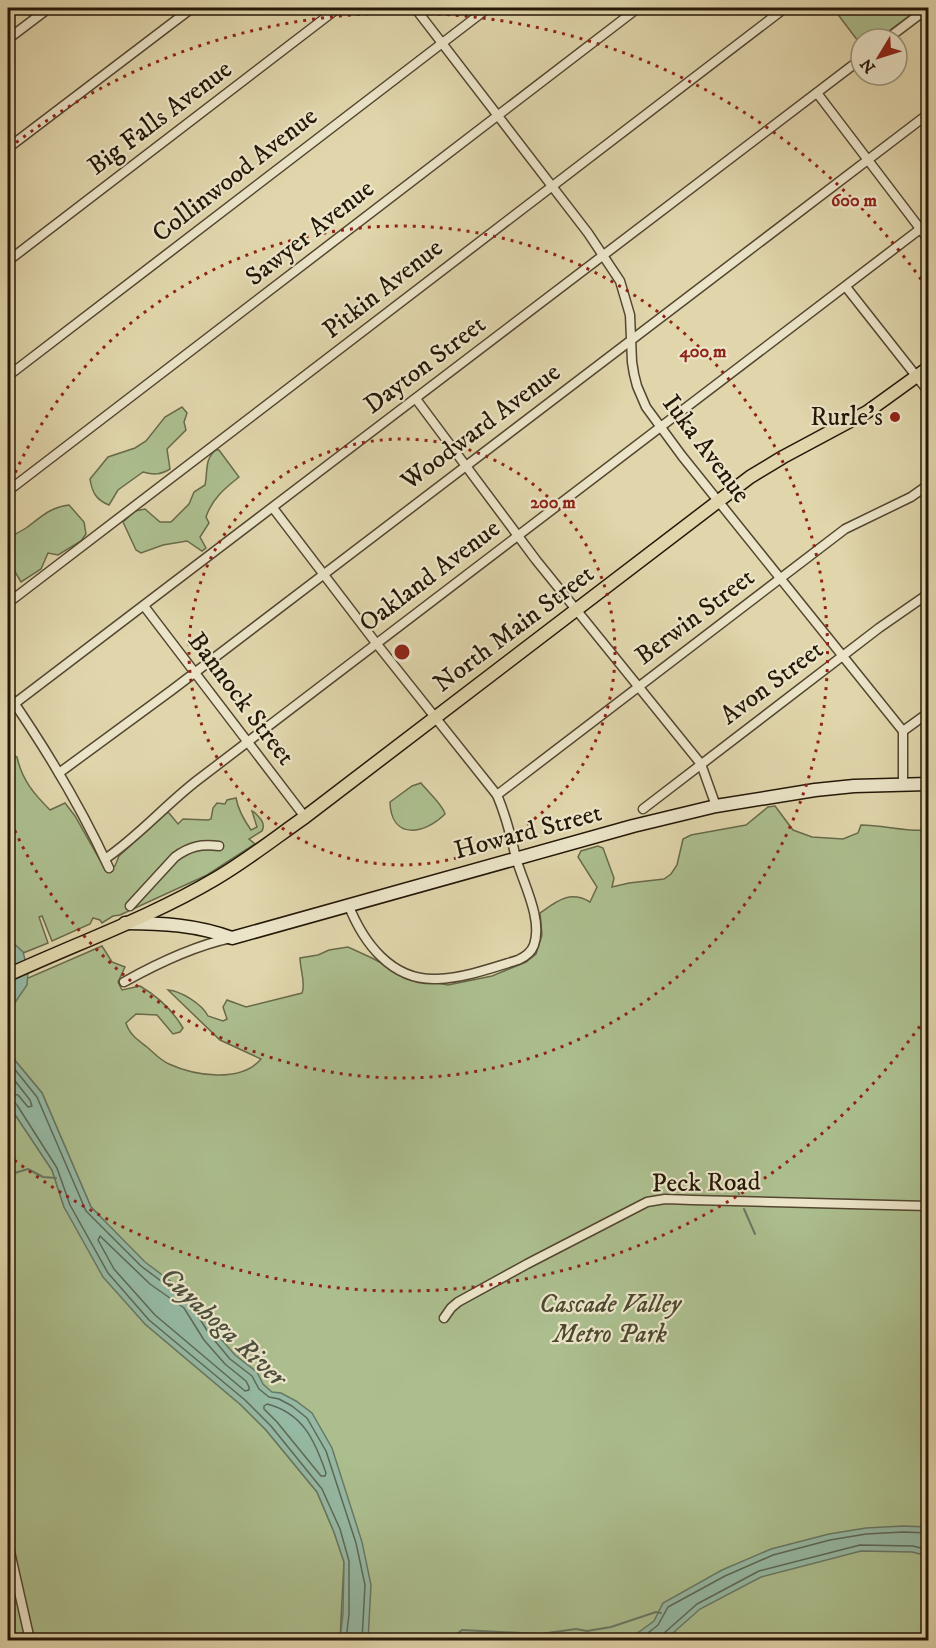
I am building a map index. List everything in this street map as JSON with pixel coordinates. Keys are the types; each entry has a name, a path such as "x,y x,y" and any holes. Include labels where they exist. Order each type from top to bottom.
{"main road":[{"name":"North Main Street","path":"8,975 213,880 305,817 764,468 867,412 928,368"},
{"name":"Howard Street","path":"232,938 633,826 716,806 815,790 928,784"},
{"path":"124,923 178,925 208,929 232,938"}],"street":[{"path":"8,39 49,8"},
{"path":"8,148 192,8"},
{"name":"Big Falls Avenue","path":"8,261 338,8"},
{"name":"Iuka Avenue","path":"415,8 604,255 620,281 627,297 630,315 632,362 637,386 646,407 718,501 903,731"},
{"name":"Collinwood Avenue","path":"8,376 488,8"},
{"name":"Sawyer Avenue","path":"8,491 638,8"},
{"name":"Pitkin Avenue","path":"8,603 785,8"},
{"path":"903,27 928,8"},
{"name":"Dayton Street","path":"14,704 849,68"},
{"path":"818,93 869,160 925,226 928,239"},
{"name":"Woodward Avenue","path":"59,773 194,673 928,114"},
{"name":"Oakland Avenue","path":"59,773 81,810 107,864 181,792 925,226"},
{"path":"846,287 928,391"},
{"path":"416,399 517,535 701,764 716,806"},
{"name":"Berwin Street","path":"496,795 846,529 911,497 928,486"},
{"path":"273,507 323,575 496,795 507,818 530,898 535,922 534,945 527,955 518,960 478,971 435,979 417,977 399,970 376,953 363,935 348,904"},
{"name":"Avon Street","path":"643,809 910,605 928,594"},
{"name":"Bannock Street","path":"144,606 305,817"},
{"path":"8,694 59,773"},
{"path":"903,785 903,731 928,713"},
{"path":"130,906 183,850 194,846 219,846"},
{"name":"Howard Street","path":"124,982 194,948 232,938"},
{"name":"Peck Road","path":"444,1318 459,1302 647,1202 665,1199 928,1206"},
{"path":"8,1543 30,1641"}],"green space":[{"path":"833,8 920,8 894,27 849,27 849,29"},
{"path":"182,407 187,413 184,422 186,430 167,449 170,469 157,474 143,472 118,490 109,505 98,498 93,492 90,479 108,457 135,448 146,441 165,417"},
{"path":"216,450 219,450 239,477 219,495 206,517 209,523 200,537 206,548 202,551 187,541 163,545 141,553 136,550 123,522 135,511 145,509 160,522 171,522 189,504 194,492 205,485 208,462"},
{"path":"69,505 84,522 86,534 81,541 58,555 48,553 41,569 21,582 8,560 8,538 51,511"},
{"path":"8,753 17,757 29,786 50,810 65,803 75,816 105,869 115,866 119,856 166,813 169,813 178,824 183,819 208,820 211,819 213,808 217,803 225,804 227,800 236,798 251,830 257,827 252,811 262,821 263,828 249,839 255,844 207,875 102,923 93,918 90,924 52,941 42,916 39,917 48,943 23,953 8,938"},
{"path":"421,783 445,814 437,821 419,829 402,828 396,823 390,802 412,786"},
{"name":"Cascade Valley Metro Park","path":"775,806 793,830 812,837 843,839 858,833 861,825 928,830 928,1640 360,1640 365,1626 308,1419 153,1306 98,1214 91,1207 42,1093 8,1052 8,1008 16,1001 28,978 102,946 112,962 125,967 118,982 122,990 140,986 164,1004 183,1028 180,1032 173,1034 157,1015 136,1014 126,1023 137,1039 163,1061 192,1072 217,1075 242,1072 261,1059 220,1040 168,990 185,996 201,1007 208,1016 223,1021 227,1019 223,1007 227,1000 246,1007 302,993 300,958 348,947 409,978 448,985 492,976 526,962 536,954 542,935 540,913 564,898 576,897 590,902 597,887 578,857 581,851 598,846 603,848 614,878 612,887 664,879 677,865 683,839 691,835 746,825 768,807"},
{"path":"8,1104 52,1170 64,1207 129,1305 145,1324 241,1405 266,1430 317,1492 344,1562 340,1640 8,1640"}],"water":[{"path":"8,938 23,952 28,971 27,985 8,1008"},
{"path":"8,1052 42,1093 91,1207 145,1262 193,1298 214,1331 235,1355 257,1372 263,1384 272,1392 281,1393 312,1413 332,1448 362,1542 371,1585 368,1640 340,1640 344,1562 317,1492 266,1430 241,1405 145,1324 103,1277 64,1207 52,1170 8,1104"},
{"path":"928,1527 928,1556 912,1552 861,1551 761,1577 700,1609 665,1640 628,1640 654,1621 663,1603 722,1570 771,1549 829,1534 866,1528"}],"waterway":[{"path":"8,1175 28,1169 43,1177 56,1178"},
{"path":"735,1180 739,1194"},
{"path":"744,1209 755,1234"},
{"path":"449,1640 462,1630 540,1634 576,1629 587,1631 611,1627 656,1612 661,1613"}],"place":[{"name":"Rurle's","path":"895,417"}],"water label":[{"name":"Cuyahoga River","path":"223,1327"}]}
